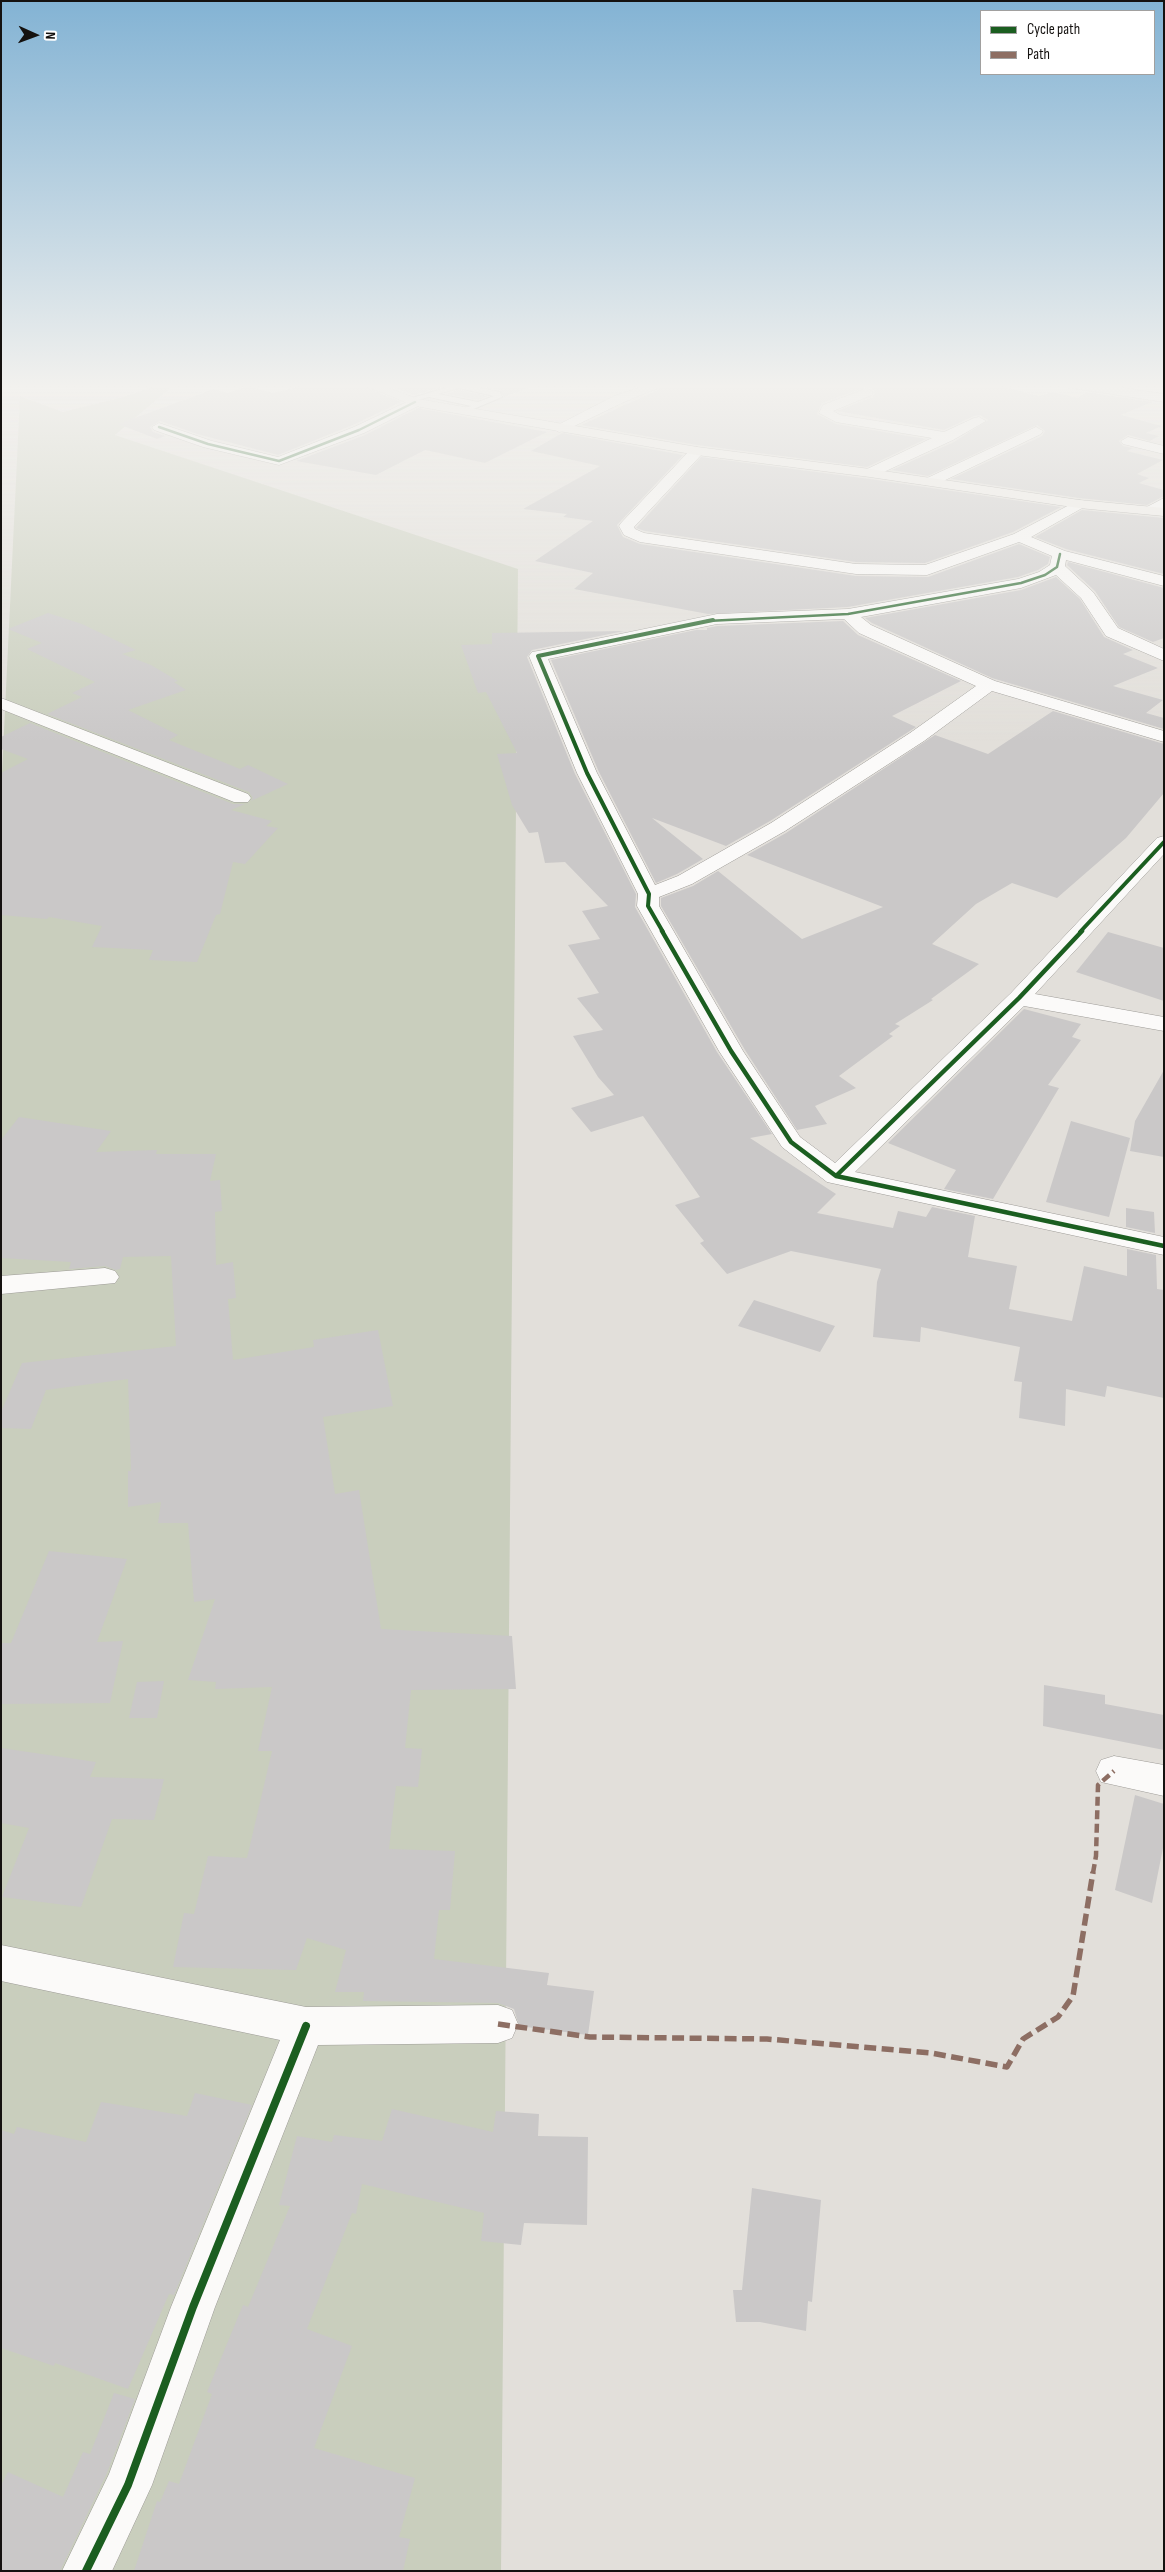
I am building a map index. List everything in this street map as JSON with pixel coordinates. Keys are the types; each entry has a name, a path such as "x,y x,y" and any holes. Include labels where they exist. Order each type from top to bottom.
{"main road":[{"path":"1072,503 1160,510"}],"street":[{"path":"648,503 626,526 629,532 640,537 877,571 927,570 1019,537 1079,504"},
{"path":"1019,537 1059,560 1164,581"},
{"path":"1059,560 1046,575 1021,583 848,614 718,619 538,656 587,773 649,894 648,906 742,1068 791,1142 836,1176 1164,1246"},
{"path":"1059,560 1087,595 1112,632 1164,656"},
{"path":"848,614 865,629 989,685 1164,738"},
{"path":"649,894 685,880 778,827 917,737 989,685"},
{"path":"1,703 109,748 241,798"},
{"path":"836,1176 1019,998 1160,852"},
{"path":"1019,998 1164,1024"},
{"path":"1,1286 105,1277"},
{"path":"1114,1771 1164,1781"},
{"path":"1,1963 306,2026 498,2024"},
{"path":"86,2571 128,2485 193,2306 306,2026"}],"green space":[{"path":"15,503 320,503 518,569 501,2571 1,2571 1,794"}],"building":[{"path":"534,503 638,503 617,525 623,537 640,544 856,576 928,577 1019,544 1050,557 1048,564 1038,570 1018,577 848,607 708,614 574,589 593,573 535,561 593,521 563,517 567,514 523,509"},
{"path":"659,503 1034,503 1061,507 1013,532 925,563 856,562 645,531 636,528"},
{"path":"1128,503 1151,503 1147,505"},
{"path":"1082,510 1164,518 1164,574 1066,549 1035,537"},
{"path":"1068,562 1164,588 1164,638 1153,642 1119,627 1095,591 1067,565"},
{"path":"1056,577 1080,599 1104,637 1133,650 1123,654 1158,668 1113,686 1163,700 1146,713 1164,718 1164,729 992,678 872,623 865,618 1021,590"},
{"path":"48,613 82,624 136,650 122,654 151,665 178,681 174,682 186,690 128,710 178,735 169,740 240,769 248,765 288,784 251,801 253,798 249,792 47,714 82,697 72,693 95,682 27,649 42,643 8,629"},
{"path":"843,621 858,635 961,681 892,716 916,727 770,821 726,846 652,818 703,859 677,874 656,883 599,772 551,660 696,630 707,630 707,628 717,626"},
{"path":"624,631 532,650 527,657 575,774 636,894 635,907 717,1052 772,1134 750,1138 836,1194 817,1213 893,1228 898,1211 926,1217 932,1207 975,1216 968,1257 1017,1266 1009,1309 1072,1321 1084,1266 1127,1276 1127,1249 1156,1255 1157,1289 1164,1290 1164,1398 1107,1386 1105,1397 1066,1389 1065,1426 1019,1418 1022,1382 1014,1381 1020,1347 921,1327 920,1342 873,1337 877,1282 881,1269 791,1251 727,1274 700,1243 704,1241 675,1205 700,1197 643,1116 591,1132 571,1108 614,1095 598,1077 573,1036 603,1030 577,998 599,993 568,945 600,939 582,911 608,906 565,862 545,863 538,832 529,833 512,805 497,754 517,753 486,692 478,693 461,645 492,644 492,633"},
{"path":"1053,711 1164,744 1164,793 1126,838 1057,898 1012,883 976,904 932,944 979,964 931,999 933,1000 895,1024 900,1026 889,1034 893,1036 839,1076 856,1088 815,1106 827,1124 797,1130 745,1050 661,906 661,898 693,886 718,871 802,939 883,907 747,855 786,833 935,735 988,754"},
{"path":"30,723 233,804 245,804 231,810 272,821 266,826 278,828 245,864 233,862 220,914 216,915 197,962 149,960 153,950 92,947 102,926 49,917 47,919 1,915 1,773 28,759 1,749 1,737"},
{"path":"1108,932 1164,948 1164,1001 1076,972"},
{"path":"1024,1009 1081,1024 1072,1037 1081,1040 1048,1085 1059,1088 993,1199 944,1189 956,1170 888,1143"},
{"path":"1164,1070 1164,1157 1130,1151 1135,1121"},
{"path":"19,1117 111,1131 96,1152 157,1150 156,1154 216,1154 210,1181 220,1180 222,1211 215,1212 216,1265 233,1262 236,1298 228,1299 233,1360 314,1347 313,1340 378,1330 393,1406 323,1417 335,1494 359,1490 381,1629 512,1636 516,1689 411,1690 405,1748 422,1749 418,1787 396,1786 389,1849 455,1851 450,1910 439,1910 434,1959 549,1973 547,1985 594,1991 588,2035 519,2026 514,2009 498,2003 363,2001 364,1992 335,1992 346,1950 307,1938 296,1970 173,1967 184,1913 194,1914 208,1856 247,1858 272,1751 258,1751 272,1687 215,1689 216,1682 188,1680 215,1599 194,1602 188,1523 158,1523 161,1502 128,1507 128,1471 131,1471 128,1379 46,1390 31,1429 1,1428 1,1412 22,1363 176,1346 171,1256 123,1257 120,1269 116,1270 105,1266 69,1269 71,1262 1,1258 1,1140"},
{"path":"1071,1121 1130,1138 1109,1217 1046,1202"},
{"path":"1126,1208 1154,1212 1155,1233 1126,1227"},
{"path":"754,1300 835,1326 820,1352 738,1326"},
{"path":"49,1551 127,1559 97,1642 123,1641 110,1703 1,1704 1,1643 11,1643"},
{"path":"164,1681 157,1718 129,1718 137,1682"},
{"path":"1044,1685 1105,1695 1105,1704 1164,1715 1164,1750 1043,1726"},
{"path":"1,1748 96,1762 90,1777 164,1779 154,1820 112,1819 81,1907 2,1897 29,1828 1,1823"},
{"path":"1135,1795 1164,1804 1164,1843 1152,1903 1115,1890"},
{"path":"195,2093 252,2105 174,2295 169,2294 128,2389 55,2363 54,2366 1,2348 1,2130 14,2134 17,2127 86,2142 101,2102 187,2116"},
{"path":"392,2109 493,2132 496,2111 539,2114 538,2136 588,2137 587,2225 524,2223 521,2245 481,2241 484,2213 362,2184 356,2214 352,2213 307,2329 352,2346 314,2448 415,2478 399,2537 410,2539 403,2571 134,2571 157,2501 160,2502 169,2481 179,2484 212,2394 207,2392 243,2305 248,2307 290,2206 279,2205 297,2136 332,2142 334,2135 382,2141"},
{"path":"752,2188 821,2200 812,2302 808,2301 806,2331 760,2322 736,2322 733,2290 742,2290"},
{"path":"114,2393 135,2399 107,2473 60,2571 1,2571 1,2485 8,2472 63,2497 83,2452 90,2454"}],"marked path":[{"path":"498,2024 590,2037 767,2039 931,2053 1007,2067 1023,2039 1058,2017 1073,1996 1096,1856 1098,1785 1114,1771"}],"cycle path":[{"path":"1060,554 1057,567 1045,575 1021,583 848,614 717,619 538,656 587,773 649,894 648,906 731,1051 791,1142 836,1176 1164,1246"},
{"path":"836,1176 1019,998 1164,842"},
{"path":"86,2571 128,2485 193,2307 306,2026"}]}
